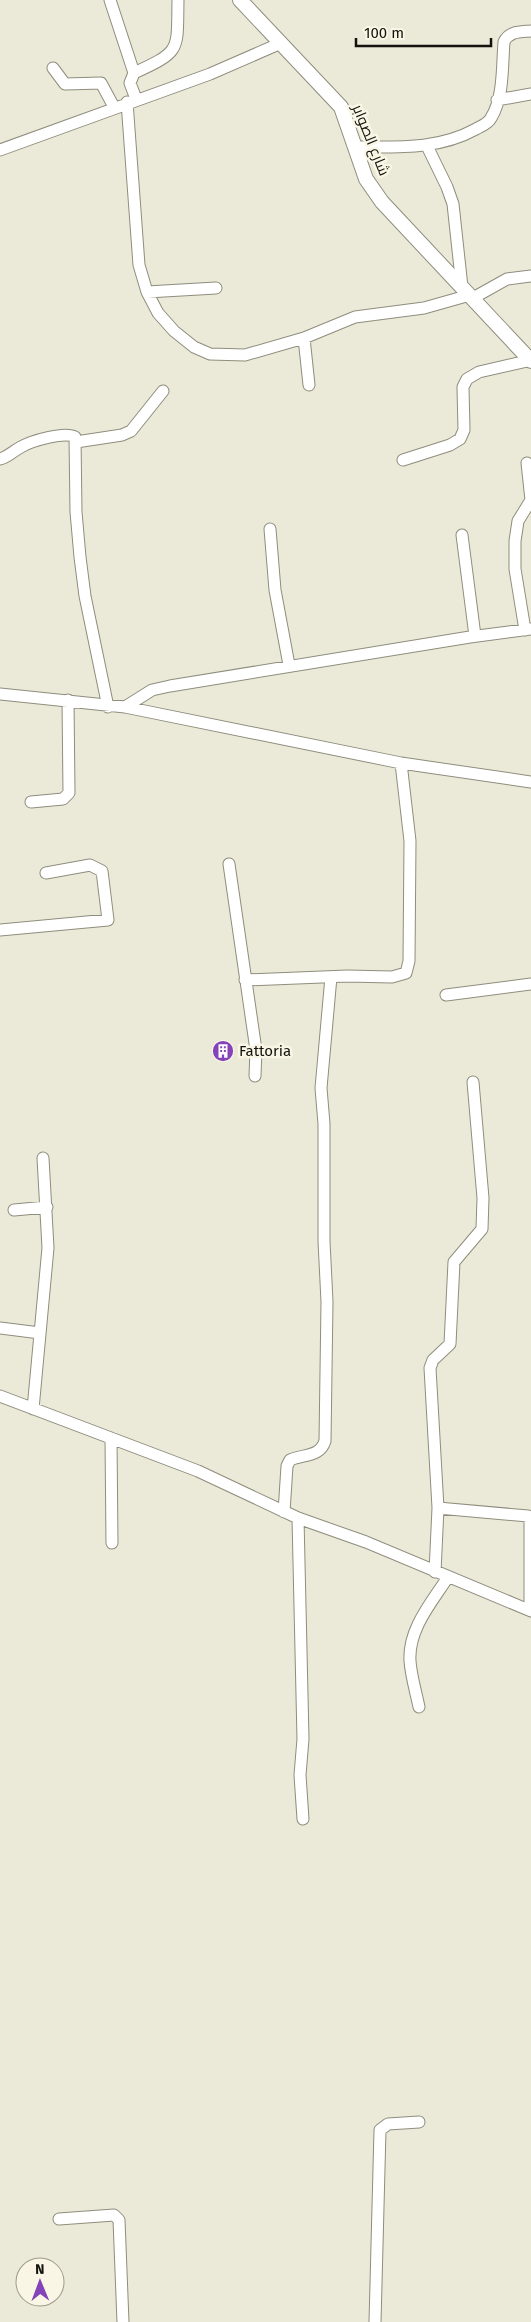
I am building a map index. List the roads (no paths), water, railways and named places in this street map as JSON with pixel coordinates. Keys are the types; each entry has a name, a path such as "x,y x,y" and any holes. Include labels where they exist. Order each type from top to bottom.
{"street":[{"path":"110,0 134,73 130,83 136,243 147,292 158,313 174,331 194,347 210,354 245,355 304,338 355,317 424,308 507,279 531,276"},
{"path":"134,73 166,58 174,48 178,33 178,0"},
{"name":"شارع الصوابر","path":"240,0 330,92 341,107 366,178 382,202 531,361"},
{"path":"355,147 427,146 447,142 486,124 491,118 498,100 504,42 507,36 513,33 531,31"},
{"path":"0,150 114,107 210,74 281,43"},
{"path":"53,68 65,84 101,84 114,107"},
{"path":"498,100 531,94"},
{"path":"427,146 447,187 452,204 468,293"},
{"path":"147,292 216,288"},
{"path":"304,338 309,385"},
{"path":"403,460 450,445 460,439 464,430 463,387 467,379 479,372 531,361"},
{"path":"76,442 122,435 131,431 163,391"},
{"path":"0,460 19,448 38,440 68,434 75,437 76,512 80,556 85,596 108,707"},
{"path":"125,707 152,690 289,665 475,636 528,630 515,569 515,541 518,521 531,500 527,463"},
{"path":"270,529 275,590 289,665"},
{"path":"462,535 475,636"},
{"path":"0,694 68,700 108,707 125,707 401,763 531,782"},
{"path":"31,802 63,799 69,793 68,700"},
{"path":"244,980 392,977 406,973 408,968 410,841 401,763"},
{"path":"229,864 244,980 256,1050 255,1076"},
{"path":"0,930 108,920 102,872 90,865 46,873"},
{"path":"284,1512 290,1460 323,1449 326,1432 327,1302 324,1124 321,1088 331,977"},
{"path":"446,994 531,984"},
{"path":"435,1572 438,1508 430,1368 433,1360 450,1344 454,1262 482,1229 483,1198 473,1082"},
{"path":"33,1409 48,1248 47,1207 42,1158"},
{"path":"14,1210 47,1207"},
{"path":"0,1328 40,1333"},
{"path":"0,1396 198,1471 298,1518 366,1542 531,1610 530,1520 528,1516 438,1508"},
{"path":"111,1438 112,1543"},
{"path":"298,1518 303,1739 300,1775 303,1819"},
{"path":"419,1707 410,1661 411,1643 418,1626 448,1577"},
{"path":"375,2322 380,2130 388,2124 419,2122"},
{"path":"59,2219 114,2215 119,2220 124,2322"}],"place":[{"name":"Fattoria","path":"223,1051"}]}
